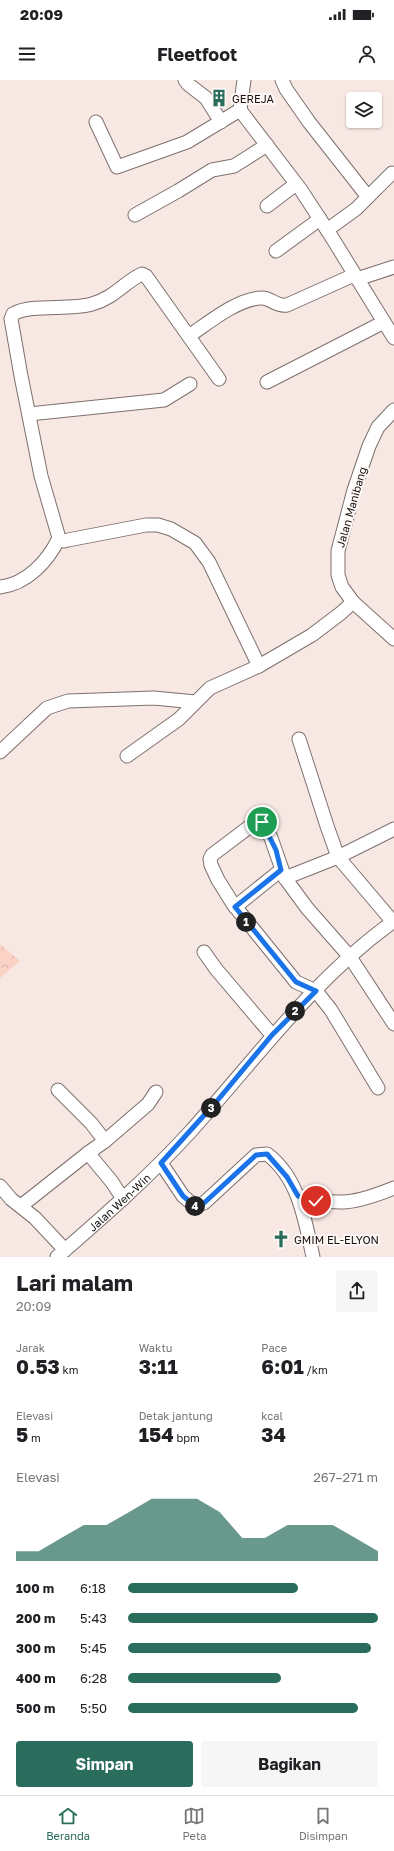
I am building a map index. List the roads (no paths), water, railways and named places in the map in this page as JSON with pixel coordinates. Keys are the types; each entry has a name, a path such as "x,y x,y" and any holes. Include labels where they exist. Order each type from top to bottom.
{"street":[{"path":"185,80 206,98 221,122"},
{"path":"244,80 240,110 324,224 355,277 394,338"},
{"path":"282,80 286,89 309,122 368,197"},
{"path":"96,122 117,167 187,142 240,110"},
{"path":"135,215 212,170 234,166 267,145"},
{"path":"276,251 324,224 356,209 392,173"},
{"path":"267,206 296,184"},
{"path":"189,336 214,319 246,301 262,298 280,306 287,305 355,277 394,267"},
{"path":"0,586 15,582 39,568 54,549 59,538 41,476 11,319 13,314 20,310 65,308 90,305 108,299 142,274 146,276 220,379"},
{"path":"267,382 384,322"},
{"path":"29,414 164,400 190,384"},
{"name":"Jalan Manibang","path":"394,410 378,427 369,446 339,541 338,575 342,587 353,602 394,639"},
{"path":"59,538 64,541 146,525 158,525 184,535 195,543 209,562 259,666"},
{"path":"127,756 179,719 210,688 259,666 312,634 341,613 353,602"},
{"path":"0,752 47,708 57,703 68,701 154,698 195,702"},
{"path":"299,739 338,857 393,921"},
{"path":"378,1088 346,1033 316,991 296,982 235,907 216,875 210,859 212,855 260,821 267,829 271,838 283,874 307,908 350,957 394,1024"},
{"path":"235,907 283,874 338,857 394,829"},
{"name":"Jalan Wen-Win","path":"61,1254 161,1163 217,1101 272,1035 350,957 393,921"},
{"path":"204,952 216,969 272,1035"},
{"path":"58,1090 105,1141"},
{"path":"21,1206 105,1141 148,1104 156,1092"},
{"path":"88,1153 112,1182 123,1199"},
{"path":"161,1163 183,1196 195,1206 204,1203 256,1155 267,1154 287,1177 298,1196 306,1223 312,1257"},
{"path":"0,1186 35,1218 61,1254"},
{"path":"298,1196 326,1203 352,1202 394,1188"}],"place":[{"name":"GEREJA","path":"219,98"},
{"name":"GMIM EL-ELYON","path":"281,1239"}]}
